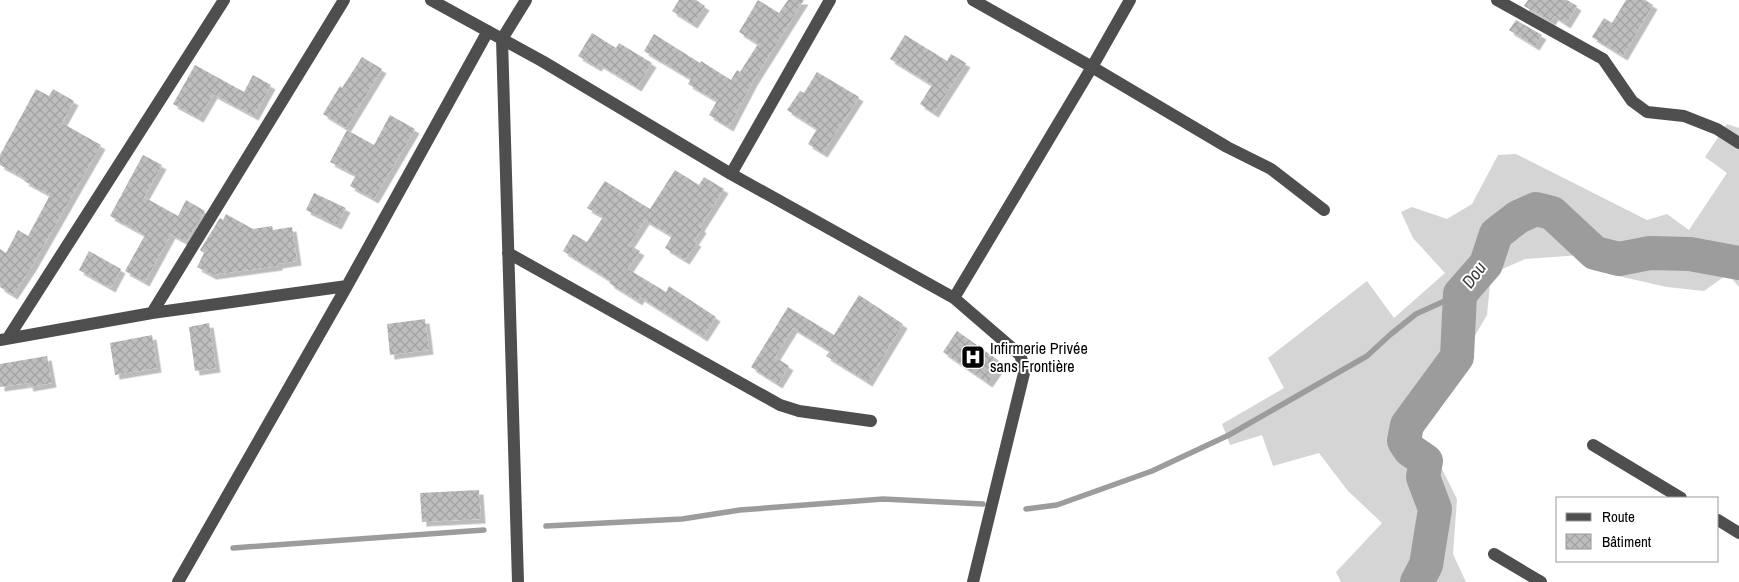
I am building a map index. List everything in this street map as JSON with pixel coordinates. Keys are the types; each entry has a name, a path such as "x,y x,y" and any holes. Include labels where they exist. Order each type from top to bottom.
{"street":[{"path":"4,339 224,0"},
{"path":"152,313 344,0"},
{"path":"430,0 542,61 731,174 954,298 1020,355 1026,370 973,582"},
{"path":"518,582 502,39 526,0"},
{"path":"731,174 830,0"},
{"path":"973,0 1228,147 1271,169 1324,210"},
{"path":"954,298 1130,0"},
{"path":"1496,0 1603,59 1632,101 1647,112 1684,116 1717,129 1739,143"},
{"path":"178,582 347,286 488,31"},
{"path":"508,253 780,405 799,411 871,421"},
{"path":"4,339 152,313 347,286"},
{"path":"1593,445 1679,497"},
{"path":"1719,521 1739,533"},
{"path":"1494,554 1541,582"}],"shaded area":[{"path":"1727,124 1739,128 1739,287 1728,274 1704,291 1667,287 1609,274 1581,255 1525,259 1491,274 1487,315 1412,444 1441,467 1457,499 1453,554 1466,582 1341,582 1336,572 1382,523 1348,491 1319,453 1273,466 1262,435 1230,445 1222,424 1284,388 1268,358 1367,281 1394,318 1445,273 1413,238 1401,212 1412,207 1447,219 1472,204 1498,155 1516,154 1647,220 1667,214 1689,230 1727,173 1705,157"}],"building":[{"path":"679,0 696,0 705,6 693,24 672,11"},
{"path":"758,0 779,13 788,0 804,0 753,81 729,127 709,115 717,101 688,84 691,79 644,51 654,34 731,80 737,70 740,72 758,44 739,32"},
{"path":"1528,0 1567,0 1577,6 1566,24 1554,16 1551,21 1524,6"},
{"path":"1626,0 1645,0 1653,5 1623,56 1592,37 1604,18 1612,23"},
{"path":"1516,20 1542,35 1535,46 1509,30"},
{"path":"592,33 616,48 619,43 652,63 637,87 599,64 597,67 578,56"},
{"path":"905,35 947,61 951,54 966,63 934,113 920,104 932,85 890,59"},
{"path":"362,57 382,69 346,128 323,114 340,86 342,88"},
{"path":"195,65 244,92 253,75 271,85 254,116 213,94 199,118 173,104"},
{"path":"817,72 859,97 823,153 808,144 817,129 787,110 800,91 804,93"},
{"path":"36,89 49,96 53,89 74,101 62,123 101,145 32,266 13,295 0,287 0,249 6,253 18,230 28,236 50,195 0,165 0,155"},
{"path":"390,115 415,129 374,199 350,186 356,175 330,162 347,130 374,145"},
{"path":"143,155 162,165 144,197 178,216 186,200 205,211 186,242 171,234 145,282 125,271 145,235 110,216"},
{"path":"675,170 699,185 704,177 724,189 700,227 702,229 694,241 697,242 685,260 665,248 672,236 645,220 629,245 640,251 628,269 666,292 669,286 716,317 703,337 640,297 638,301 609,283 611,281 563,251 573,234 587,242 603,217 587,208 605,181 650,209"},
{"path":"314,193 346,208 337,225 306,210"},
{"path":"226,214 253,229 272,226 273,230 292,227 297,261 278,264 278,266 212,275 197,267 204,253 200,250 220,218 223,220"},
{"path":"89,251 121,269 111,288 79,270"},
{"path":"859,295 903,324 868,382 826,356 830,351 793,328 775,357 789,366 778,384 751,367 788,307 834,335"},
{"path":"425,319 429,350 390,355 387,324"},
{"path":"209,323 216,368 195,371 189,327"},
{"name":"Infirmerie Privée sans Frontière","path":"957,331 1002,363 988,383 943,352"},
{"path":"152,335 157,368 115,375 110,343"},
{"path":"47,356 52,383 29,387 28,383 0,387 0,364"},
{"path":"479,490 481,519 422,522 420,493"}],"waterway":[{"name":"Dou","path":"1417,582 1426,565 1435,509 1423,477 1426,461 1410,450 1404,441 1407,425 1457,357 1460,294 1486,264 1496,234 1518,217 1536,209 1552,213 1595,253 1619,259 1650,253 1690,254 1739,263"},
{"path":"1026,509 1057,505 1152,471 1229,435 1367,356 1416,314 1460,294"},
{"path":"546,526 682,519 740,510 883,499 983,504"},
{"path":"233,548 484,530"}],"place":[{"name":"Infirmerie Privée sans Frontière","path":"973,357"}]}
